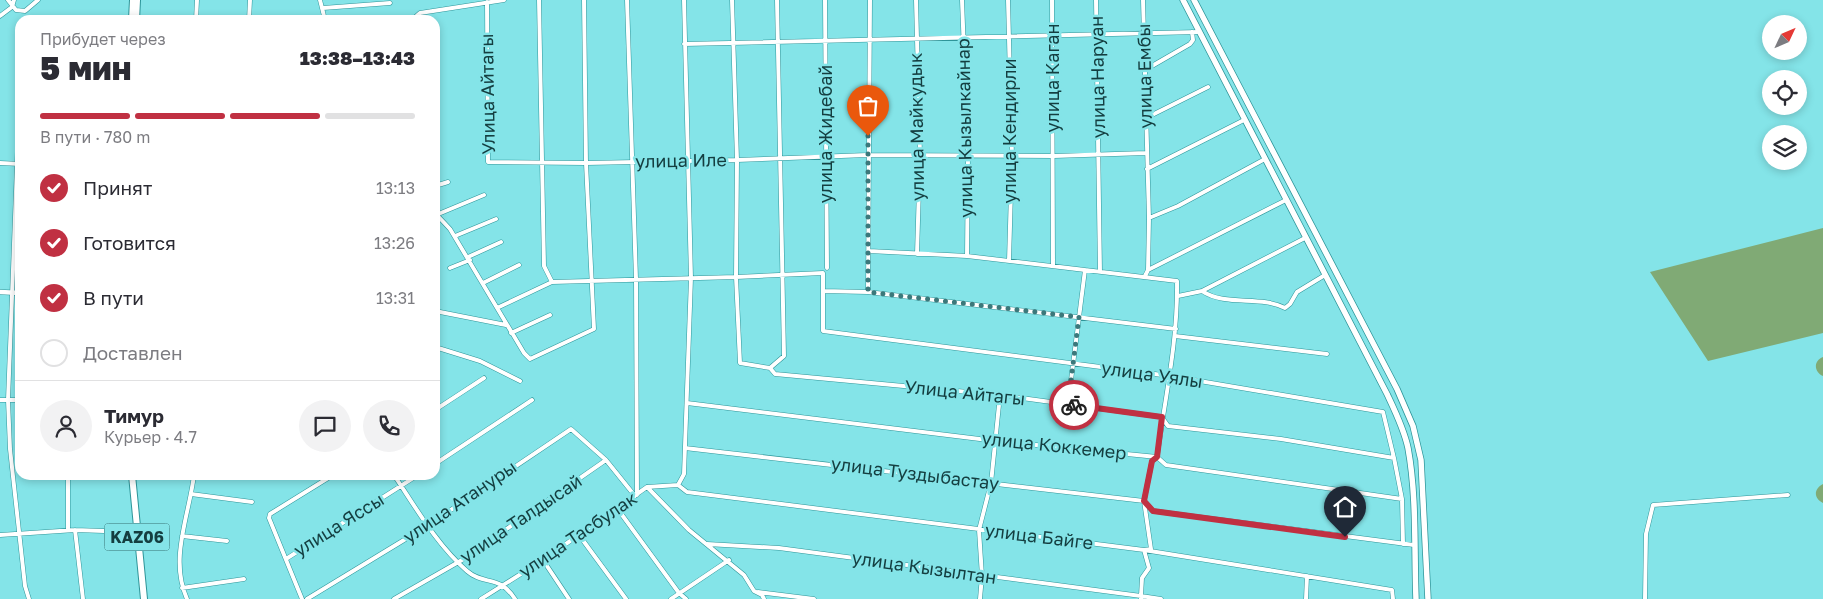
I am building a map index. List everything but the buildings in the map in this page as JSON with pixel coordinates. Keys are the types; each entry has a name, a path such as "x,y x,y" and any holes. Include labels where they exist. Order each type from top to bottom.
{"highway":[{"path":"132,0 132,15"},
{"path":"136,15 137,0"},
{"name":"KАZ06","path":"128,480 140,599"},
{"name":"KАZ06","path":"132,480 144,599"}],"main road":[{"path":"1183,0 1387,394 1403,430 1410,462 1416,599"},
{"path":"1194,0 1397,389 1413,426 1418,444 1422,479 1428,599"}],"street":[{"path":"8,0 16,10 25,11 38,0"},
{"path":"0,16 12,7 14,0"},
{"path":"196,15 197,0"},
{"path":"249,15 250,0"},
{"path":"320,0 324,15"},
{"path":"418,15 420,13 504,0"},
{"path":"539,0 544,266 552,282"},
{"path":"440,219 455,236 524,353 530,359 594,329 586,163 584,0"},
{"path":"627,0 636,279 636,495"},
{"path":"678,485 684,474 691,278 684,0"},
{"name":"улица Иле","path":"586,163 737,160 732,0"},
{"path":"770,368 784,356 784,273 776,42 777,0"},
{"name":"улица Жидебай","path":"825,0 827,268"},
{"path":"868,292 867,155 870,0"},
{"name":"улица Майкудык","path":"916,0 920,155 917,254"},
{"name":"улица Кызылкайнар","path":"962,0 968,156 967,256"},
{"name":"улица Кендирли","path":"1008,0 1012,156 1009,261"},
{"name":"улица Каган","path":"1052,0 1054,266"},
{"name":"улица Наруан","path":"1096,0 1100,272"},
{"name":"улица Ембы","path":"1143,0 1149,218 1148,270"},
{"name":"Улица Айтагы","path":"487,2 487,160 491,164 586,163"},
{"path":"323,8 390,3"},
{"path":"1145,70 1190,44 1193,40 1192,32"},
{"path":"684,44 1200,32"},
{"path":"1146,118 1208,87"},
{"path":"1147,169 1244,120"},
{"path":"736,277 737,160 867,155 1054,156 1146,153"},
{"path":"1149,218 1178,206 1265,159"},
{"path":"0,163 15,164"},
{"path":"440,184 448,182"},
{"path":"440,212 484,195"},
{"path":"1145,276 1148,270 1286,200"},
{"path":"15,212 10,292 8,400 10,449 21,532 25,586 29,599"},
{"path":"455,236 496,219"},
{"path":"1178,296 1202,291 1305,238"},
{"path":"450,268 501,242"},
{"path":"869,251 967,256 1178,281 1176,336 1170,376 1157,457 1152,461 1144,501 1152,549 1144,550 1149,568 1142,578 1141,598"},
{"path":"483,283 519,265"},
{"path":"1068,404 1085,270"},
{"path":"497,308 552,282 823,273 824,291 868,292 1176,329"},
{"path":"1202,291 1214,297 1274,304 1285,308 1290,304 1297,292 1325,275"},
{"name":"Улица Айтагы","path":"736,277 740,363 770,368 775,374 1000,395 1162,417"},
{"name":"улица Уялы","path":"824,291 823,331 1170,376 1383,412 1394,458"},
{"path":"0,292 15,292"},
{"path":"440,312 507,325"},
{"path":"512,333 550,315"},
{"path":"1176,336 1327,354"},
{"path":"440,349 480,361 520,381"},
{"path":"440,407 484,378"},
{"path":"980,599 982,576 979,530 991,483 1000,395"},
{"path":"0,400 15,400"},
{"path":"440,461 532,400"},
{"name":"улица Коккемер","path":"687,403 996,441 1157,457 1166,465 1402,499"},
{"path":"1162,417 1164,423 1168,426 1280,439 1394,458 1402,499 1403,544"},
{"name":"улица Атануры","path":"307,599 428,526 572,429 606,460"},
{"name":"улица Туздыбастау","path":"685,448 1144,501 1153,511 1414,545"},
{"path":"606,460 636,495"},
{"name":"улица Талдысай","path":"394,599 457,562 606,460"},
{"path":"68,480 68,530"},
{"path":"187,599 182,588 180,565 182,536 193,480"},
{"path":"302,599 269,518 270,514 325,480"},
{"path":"397,480 428,526 457,562 469,573 503,585 516,599"},
{"name":"улица Яссы","path":"286,559 410,480"},
{"name":"улица Тасбулак","path":"481,599 543,560 647,487 678,485"},
{"name":"улица Байге","path":"678,485 687,492 1144,550 1392,590 1393,599"},
{"path":"647,487 689,530 729,560 744,575 754,591 762,595 764,599"},
{"path":"191,494 252,502"},
{"path":"1645,599 1646,534 1653,505 1788,495"},
{"path":"618,508 679,594 686,599"},
{"path":"0,535 68,530 133,532"},
{"path":"75,530 83,599"},
{"path":"579,534 626,599"},
{"path":"182,536 227,541"},
{"name":"улица Кызылтан","path":"707,544 779,548 1141,598 1161,599"},
{"path":"543,560 569,599"},
{"path":"671,599 729,560"},
{"path":"1306,599 1307,576"},
{"path":"182,588 244,579"},
{"path":"754,591 814,599"}],"shaded area":[{"path":"1823,228 1823,333 1708,361 1650,272"},
{"path":"1823,357 1823,376 1816,369 1816,364"},
{"path":"1823,484 1823,503 1816,497 1816,491"}],"way so far":[{"path":"868,136 868,292 1079,317 1068,404 1074,405"}],"route":[{"path":"1074,405 1162,417 1157,457 1152,461 1144,501 1153,511 1345,537"}]}
